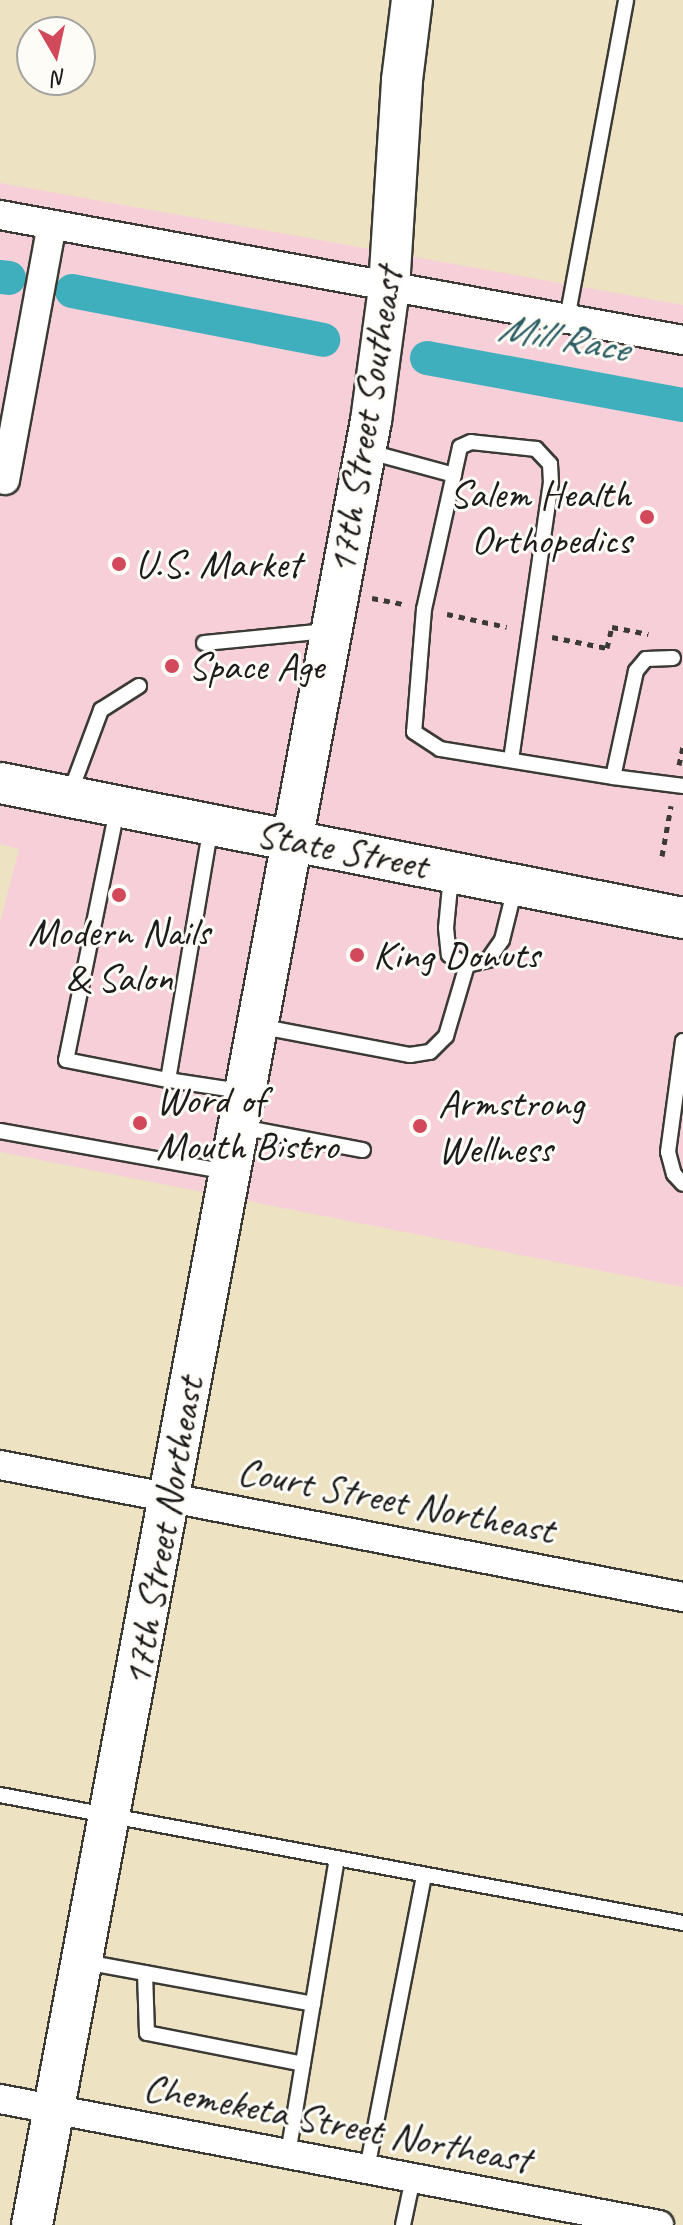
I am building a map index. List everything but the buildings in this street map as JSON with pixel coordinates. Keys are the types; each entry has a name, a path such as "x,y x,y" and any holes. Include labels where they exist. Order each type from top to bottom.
{"main road":[{"name":"17th Street Southeast","path":"293,839 365,451 389,288 402,80 412,0"},
{"name":"State Street","path":"0,783 683,918"},
{"name":"17th Street Northeast","path":"32,2225 293,839"}],"street":[{"path":"0,215 683,340"},
{"path":"5,480 52,225"},
{"name":"Court Street Northeast","path":"0,1465 683,1597"},
{"name":"Chemeketa Street Northeast","path":"0,2099 659,2225"}],"lane":[{"path":"567,319 626,0"},
{"path":"511,760 551,483 550,464 536,449 471,442 460,447 424,609 414,732 440,749 613,777 683,786"},
{"path":"365,451 454,475"},
{"path":"204,643 333,631"},
{"path":"613,777 636,671 646,659 673,658"},
{"path":"68,797 101,710 139,686"},
{"path":"117,806 66,1060 168,1080 363,1150"},
{"path":"168,1080 212,824"},
{"path":"451,871 446,928 449,955 467,965 488,960 502,940 516,884"},
{"path":"258,1026 410,1055 430,1052 446,1036 467,965"},
{"path":"683,1041 668,1152 674,1174 683,1184"},
{"path":"0,1131 232,1173"},
{"path":"0,1795 683,1923"},
{"path":"288,2154 337,1859"},
{"path":"367,2169 424,1875"},
{"path":"82,1961 313,2004"},
{"path":"145,1973 147,2033 303,2064"},
{"path":"403,2225 413,2178"}],"shaded area":[{"path":"0,183 683,305 683,1287 0,1152 0,923 19,849 0,844"}],"waterway":[{"name":"Mill Race","path":"0,277 9,278"},
{"name":"Mill Race","path":"72,291 323,340"},
{"name":"Mill Race","path":"427,358 683,405"}],"place":[{"name":"Salem Health Orthopedics","path":"647,517"},
{"name":"U.S. Market","path":"119,564"},
{"name":"Space Age","path":"172,666"},
{"name":"Modern Nails & Salon","path":"119,895"},
{"name":"King Donuts","path":"357,955"},
{"name":"Word of Mouth Bistro","path":"140,1123"},
{"name":"Armstrong Wellness","path":"420,1126"}]}
